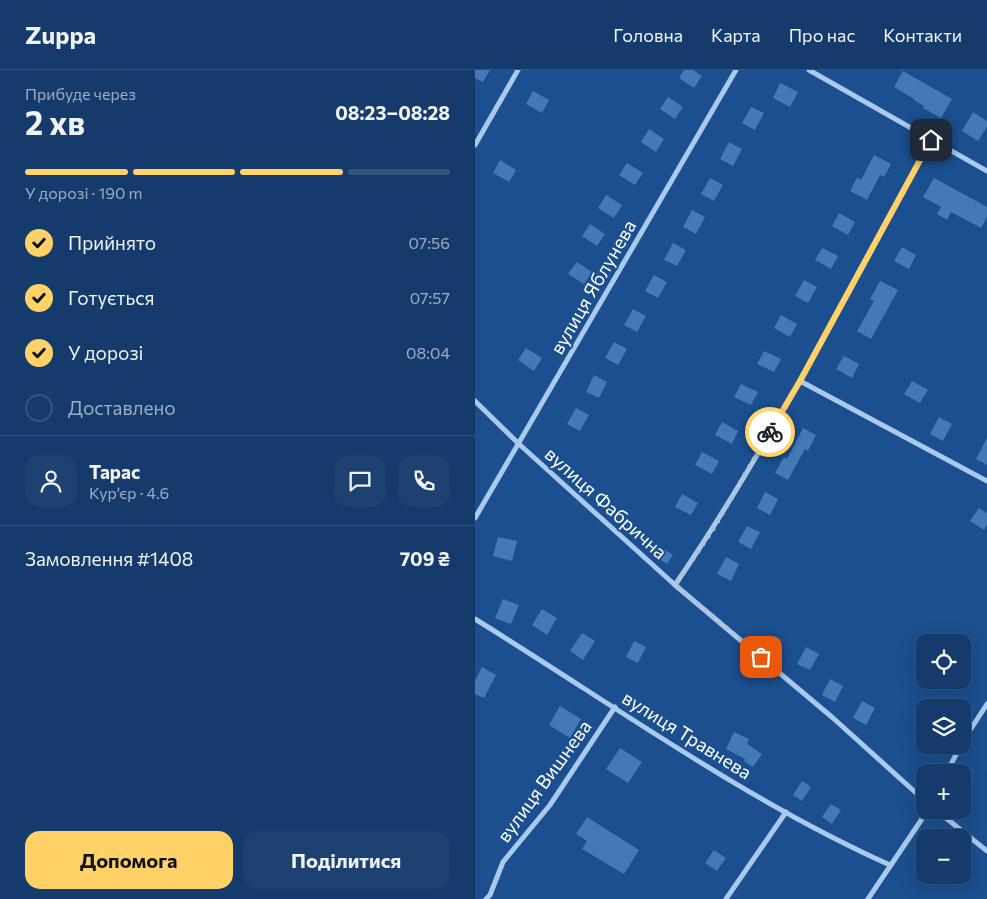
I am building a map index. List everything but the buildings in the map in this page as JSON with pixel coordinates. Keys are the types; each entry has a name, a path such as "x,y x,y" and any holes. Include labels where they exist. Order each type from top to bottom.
{"street":[{"path":"475,145 518,70"},
{"name":"вулиця Яблунева","path":"475,518 736,70"},
{"path":"809,70 987,171"},
{"path":"675,585 713,529 800,381 931,140"},
{"path":"800,381 987,481"},
{"name":"вулиця Фабрична","path":"475,401 519,444 675,585 833,718 916,792"},
{"name":"вулиця Травнева","path":"475,619 722,775 841,843 890,865"},
{"path":"971,729 987,704"},
{"name":"вулиця Вишнева","path":"487,899 503,862 550,805 615,707"},
{"path":"726,899 786,812"},
{"path":"868,899 922,819"},
{"path":"947,819 987,851"}],"way so far":[{"path":"761,657 675,585 713,529 770,432"}],"route":[{"path":"770,432 800,381 931,140"}]}
